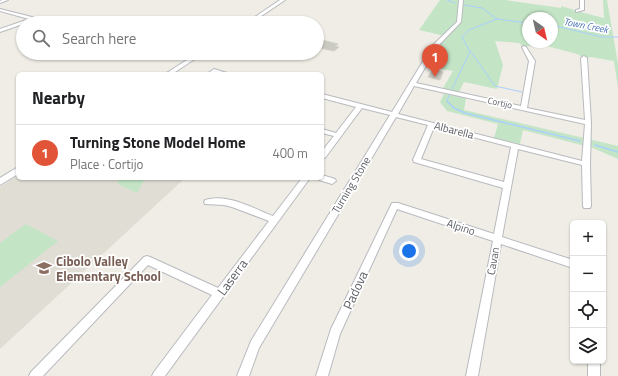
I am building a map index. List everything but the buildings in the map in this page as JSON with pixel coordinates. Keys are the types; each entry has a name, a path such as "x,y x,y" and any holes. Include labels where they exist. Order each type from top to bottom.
{"street":[{"path":"0,2 6,0"},
{"path":"259,16 283,0"},
{"name":"Turning Stone","path":"243,376 255,346 393,114 438,41 457,25 460,17 461,0"},
{"path":"577,11 582,10 582,0"},
{"path":"0,10 22,16"},
{"path":"0,15 8,12"},
{"path":"0,31 16,25"},
{"path":"524,109 532,61 525,48"},
{"path":"584,58 588,123 586,164 587,206"},
{"path":"171,72 189,60"},
{"name":"Cortijo","path":"412,84 588,123"},
{"name":"Albarella","path":"324,97 586,164"},
{"path":"324,153 360,106"},
{"path":"432,124 417,160 507,186"},
{"path":"324,132 338,135"},
{"name":"Cavan","path":"472,376 515,145"},
{"path":"0,182 16,171"},
{"path":"324,179 332,181"},
{"name":"Laserra","path":"158,376 304,180"},
{"path":"208,202 215,200 224,201 274,220"},
{"name":"Alpino","path":"395,205 570,263"},
{"name":"Padova","path":"322,376 335,333 395,205"},
{"path":"35,376 147,260 220,294"},
{"path":"594,364 594,376"}],"shaded area":[{"name":"Cibolo Valley Elementary School","path":"16,176 16,180 183,180 0,349 0,187"}],"green space":[{"path":"440,0 505,0 561,8 561,6 604,18 603,0 607,0 618,64 618,88 614,61 591,57 584,58 577,54 554,48 558,48 558,12 522,12 522,45 519,43 495,41 503,65 497,89 464,82 458,94 442,90 453,71 423,66 445,36 419,30"},
{"path":"444,94 466,98 464,110 618,146 618,159 593,148 523,130 520,144 494,138 498,124 447,111 440,102"},
{"path":"119,180 144,180 137,193 118,184"},
{"path":"26,224 58,241 0,287 0,243"}],"waterway":[{"name":"Town Creek","path":"447,0 455,3"},
{"name":"Town Creek","path":"464,5 482,8 497,19"},
{"path":"452,89 470,52 462,37 469,30 497,19"},
{"name":"Town Creek","path":"497,19 522,22"},
{"name":"Town Creek","path":"558,26 602,37 618,37"},
{"path":"471,52 495,86 522,92"},
{"path":"449,95 447,102 449,103"},
{"path":"449,103 454,108 465,113 580,141"},
{"path":"595,145 618,152"}],"place":[{"name":"Turning Stone Model Home","path":"435,77"},
{"name":"Cibolo Valley Elementary School","path":"44,268"}]}
